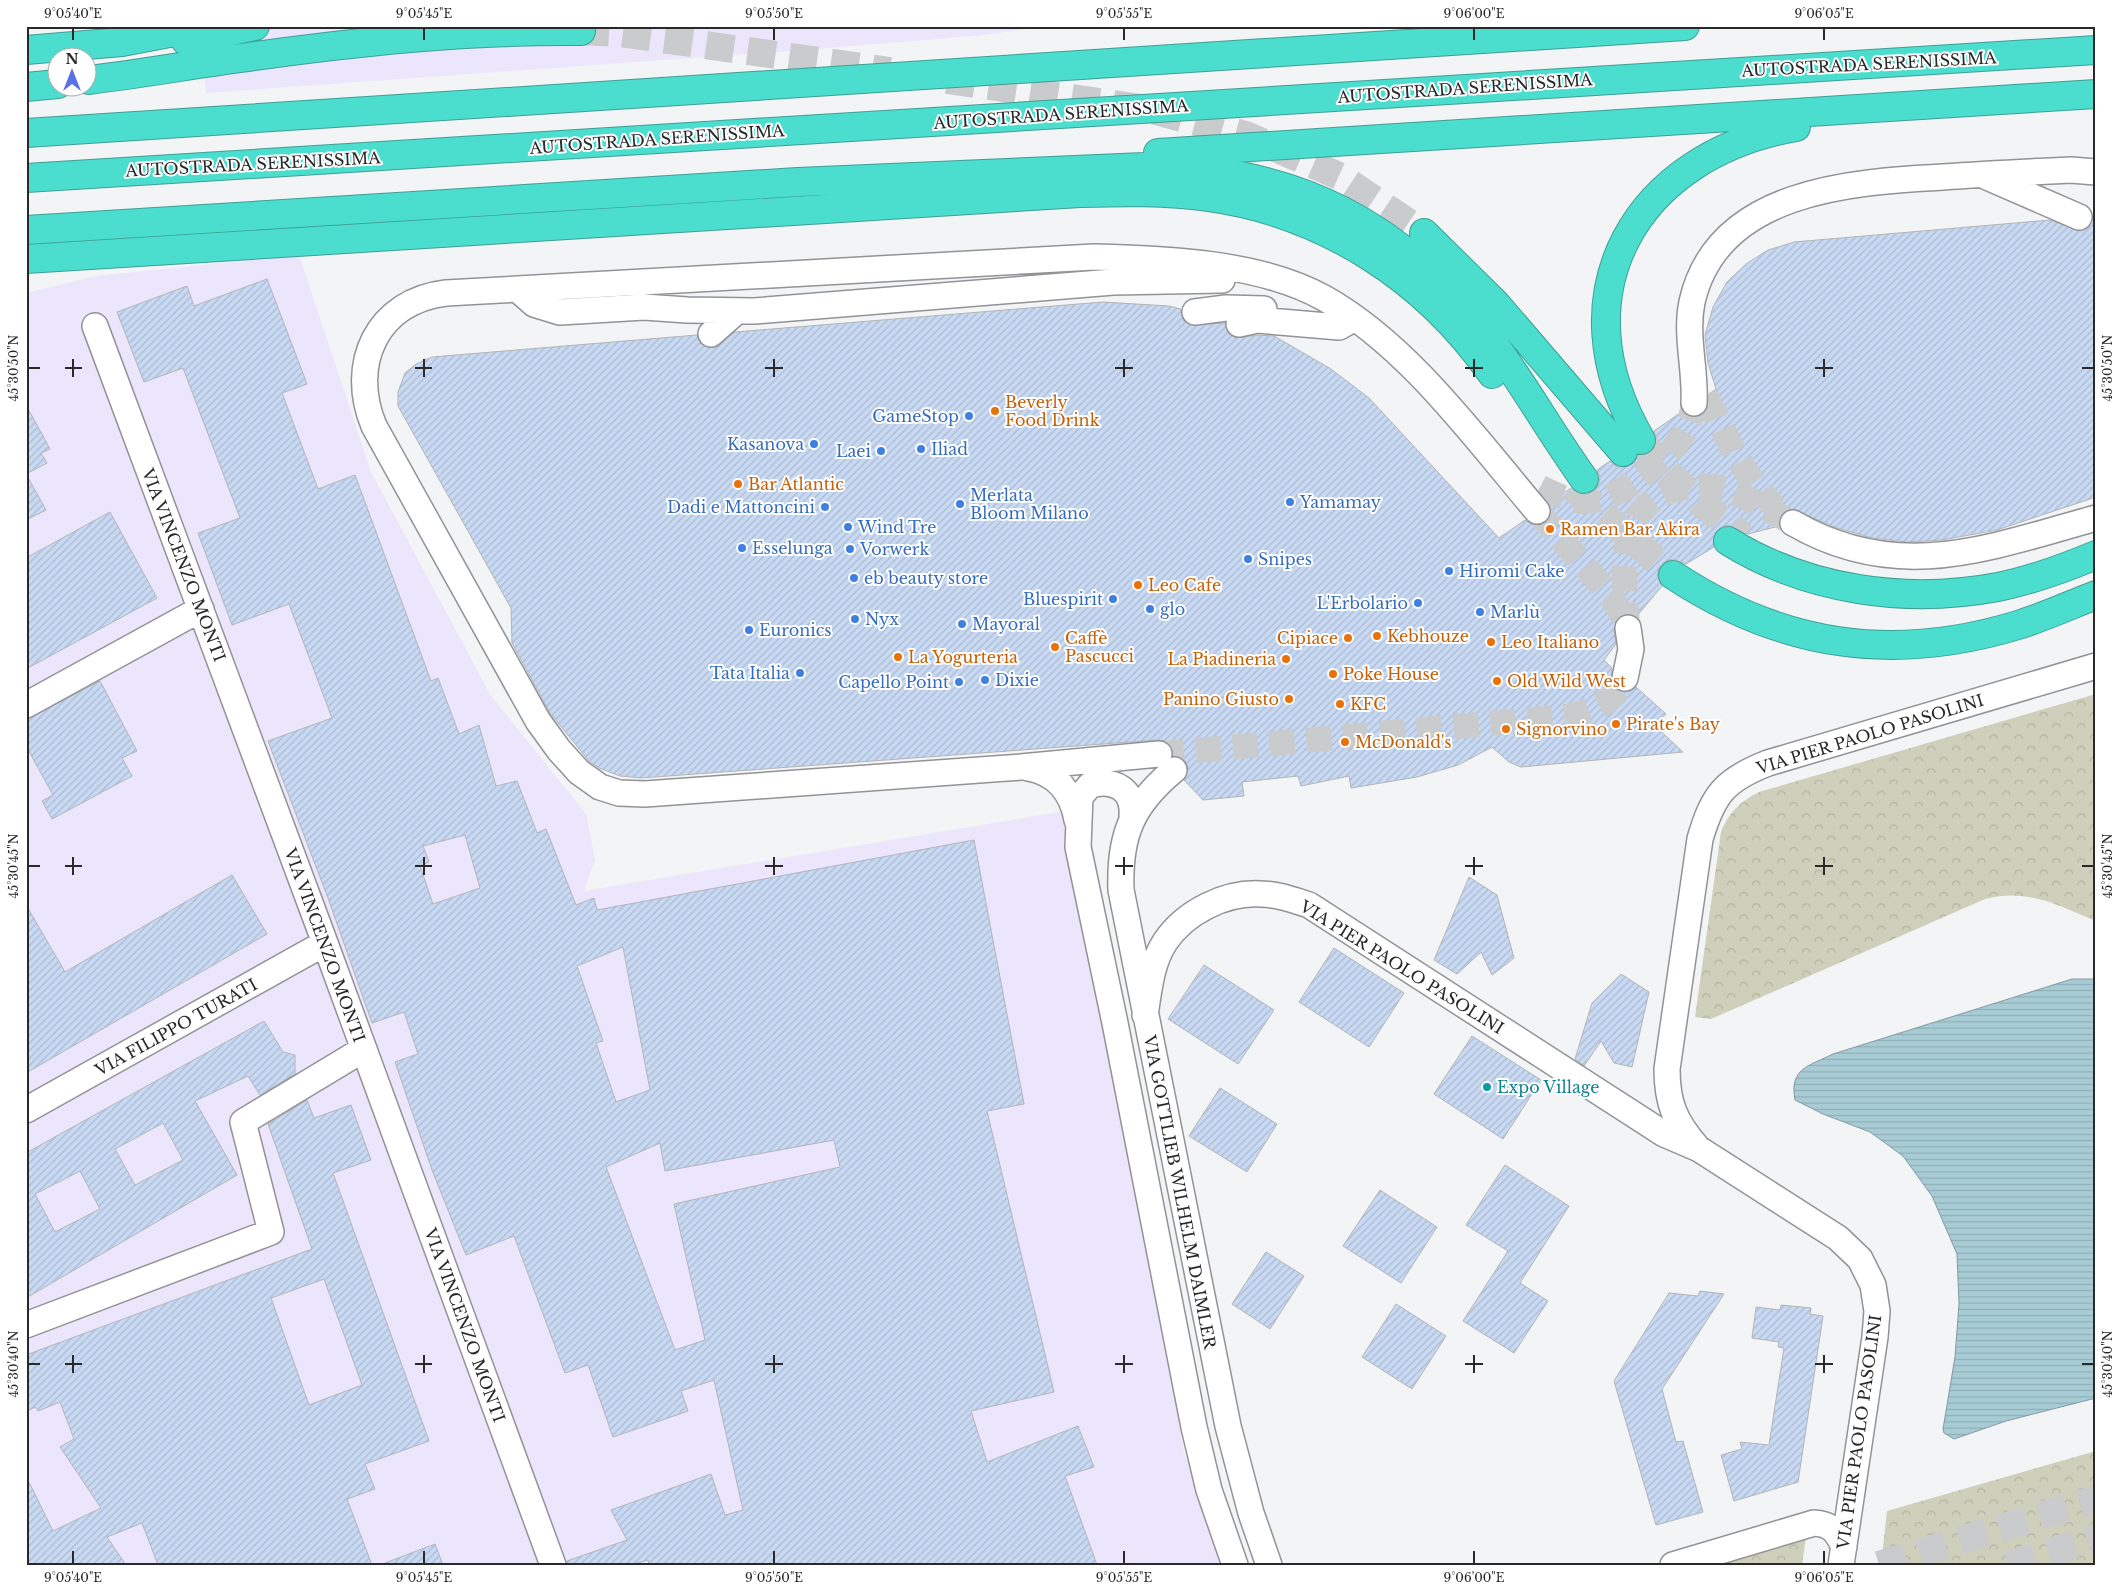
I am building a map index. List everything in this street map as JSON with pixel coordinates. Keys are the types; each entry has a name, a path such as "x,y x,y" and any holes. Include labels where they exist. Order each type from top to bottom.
{"highway":[{"path":"26,50 122,42 206,26"},
{"path":"98,56 217,36 255,26"},
{"path":"26,133 1684,26"},
{"path":"98,79 308,49 406,38 492,32 581,31"},
{"name":"AUTOSTRADA SERENISSIMA","path":"26,178 2096,50"},
{"path":"26,68 48,65"},
{"path":"26,86 48,85"},
{"path":"798,182 1041,160 2096,94"},
{"path":"1424,234 1496,304 1632,446 1622,405 1611,373 1605,319 1607,296 1621,250 1634,228 1664,189 1684,172 1701,160 1748,138 1807,125 1980,113 2096,101"},
{"path":"26,230 798,182 1177,168 1254,179 1320,199 1374,228 1403,248 1450,291 1496,348 1554,438 1578,483 1462,335 1435,308 1379,261 1345,240 1306,222 1260,208 1208,197 1143,192 1070,194 26,259"},
{"path":"1735,539 1839,584 1913,595 1952,593 2008,584 2096,555"},
{"path":"1673,575 1706,597 1762,622 1793,632 1861,644 1928,644 1958,640 2019,625 2096,595"}],"street":[{"path":"1700,399 1691,345 1692,302 1699,280 1725,241 1744,224 1759,215 1800,196 1841,186 1868,182 2071,170 2096,172"},
{"path":"1982,175 2079,217"},
{"path":"1132,816 1155,786 1166,762 1021,767 645,794 619,793 600,787 579,772 538,722 374,426 366,406 365,368 370,347 380,329 394,312 429,295 1094,257 1190,262 1246,272 1285,283 1322,298 1355,318 1391,345 1480,444 1539,499"},
{"path":"516,289 534,304 560,312 644,307 820,315 916,298 1113,282 1216,279 1261,284 1322,298"},
{"path":"916,298 934,316"},
{"path":"1195,312 1252,308 1274,310 1299,322"},
{"path":"711,334 737,311"},
{"path":"1239,324 1257,320 1299,322 1339,327 1355,318"},
{"name":"VIA VINCENZO MONTI","path":"94,326 326,943 553,1565"},
{"path":"1793,523 1814,535 1847,548 1880,555 1916,556 1950,555 1978,551 2096,518"},
{"path":"26,704 201,609"},
{"path":"1625,678 1631,649 1628,628"},
{"path":"520,658 520,688"},
{"name":"VIA PIER PAOLO PASOLINI","path":"1699,1148 1682,1130 1672,1110 1667,1090 1667,1069 1700,840 1707,814 1722,790 1743,773 1768,763 2096,666"},
{"path":"1021,767 1049,774 1064,787 1074,808 1078,830"},
{"path":"1078,830 1080,797 1084,790 1098,783 1116,784 1124,788 1131,801 1132,816"},
{"name":"VIA GOTTLIEB WILHELM DAIMLER","path":"1132,816 1122,848 1121,890 1144,1015 1228,1426 1251,1513 1269,1565"},
{"name":"VIA GOTTLIEB WILHELM DAIMLER","path":"1078,830 1078,847 1115,1023 1194,1427 1209,1490 1235,1565"},
{"name":"VIA PIER PAOLO PASOLINI","path":"1144,1015 1154,965 1165,942 1187,918 1212,904 1235,895 1260,894 1286,897 1309,905 1664,1134 1699,1148 1838,1238 1860,1259 1873,1285 1877,1311 1875,1338 1843,1556"},
{"name":"VIA FILIPPO TURATI","path":"26,1110 326,943"},
{"path":"26,1325 270,1232 243,1122 364,1049"},
{"path":"1674,1565 1814,1523 1832,1527 1838,1534 1843,1556"}],"shaded area":[{"path":"198,26 1049,26 974,36 803,50 206,93"},
{"path":"299,255 371,472 491,696 586,814 595,860 584,891 1072,810 1152,1252 1184,1453 1227,1565 26,1565 26,293 96,276"}],"green space":[{"path":"2096,694 2096,921 2055,904 2029,897 2001,896 1985,899 1711,1019 1695,1017 1721,832 1731,813 1746,799 1759,792"},
{"path":"2096,1451 2096,1565 1881,1565 1887,1511"},
{"path":"1806,1537 1802,1565 1711,1565"}],"water":[{"path":"2072,979 2096,979 2096,1398 2006,1421 1954,1439 1944,1433 1943,1429 1955,1357 1959,1304 1957,1254 1932,1196 1903,1156 1870,1132 1823,1114 1795,1100 1795,1081 1798,1075 1809,1065 1833,1054"}],"building":[{"name":"Merlata Bloom Milano","path":"2093,216 2096,216 2096,497 1997,530 1942,540 1907,542 1872,538 1837,528 1792,509 1785,511 1780,516 1779,526 1748,534 1728,525 1720,528 1714,534 1714,547 1686,564 1673,559 1666,561 1660,567 1657,575 1662,586 1636,617 1626,614 1619,617 1614,630 1616,644 1604,660 1612,668 1611,682 1616,689 1629,692 1636,687 1666,714 1655,726 1683,752 1521,767 1509,762 1492,747 1458,765 1417,777 1351,788 1349,776 1301,786 1298,776 1242,782 1244,796 1203,800 1184,780 1188,768 1185,761 1173,756 1170,745 1165,741 1158,740 641,778 620,776 599,768 589,761 550,713 512,643 511,608 398,406 398,392 405,373 416,364 432,357 697,335 701,344 713,348 735,332 1103,302 1169,306 1181,309 1183,320 1190,325 1225,323 1228,333 1235,338 1258,335 1274,336 1331,369 1369,398 1499,538 1525,520 1533,525 1546,522 1551,515 1549,503 1571,488 1577,493 1585,495 1593,491 1598,486 1600,478 1597,470 1610,461 1617,467 1625,467 1634,463 1638,455 1648,454 1656,442 1654,431 1683,411 1694,417 1706,411 1709,394 1716,389 1708,363 1705,335 1713,307 1727,282 1746,264 1768,250 1794,242 2050,220 2080,231 2088,228"},
{"path":"267,279 307,384 282,393 318,489 355,475 431,681 438,678 459,734 479,725 496,786 517,781 537,833 546,829 576,905 594,898 597,910 974,840 1024,1104 987,1111 1054,1392 971,1411 987,1462 1078,1426 1094,1467 1065,1476 1097,1565 649,1565 648,1560 631,1565 567,1565 567,1561 627,1540 611,1510 711,1474 725,1515 743,1510 714,1380 681,1391 688,1411 613,1437 588,1365 565,1373 514,1236 466,1255 432,1170 395,1062 418,1054 404,1012 372,1023 328,898 268,741 332,718 289,604 232,625 198,533 240,518 183,368 144,382 117,312 187,286 194,306","holes":["465,835 480,888 433,904 420,866 429,862 423,846","623,947 650,1090 616,1102 596,1043 603,1041 577,966","834,1140 840,1167 674,1204 705,1340 675,1350 606,1167 660,1143 665,1171"]},
{"path":"26,405 50,449 41,453 47,463 26,474"},
{"path":"26,474 46,510 26,520"},
{"path":"110,512 157,598 26,669 26,558"},
{"path":"100,681 137,751 122,758 132,776 52,819 42,801 53,795 26,746 26,720"},
{"path":"232,875 267,934 26,1073 26,905 65,972"},
{"path":"1469,877 1497,895 1514,958 1492,975 1481,952 1457,974 1434,960"},
{"path":"1334,948 1404,993 1369,1047 1299,1002"},
{"path":"1204,965 1274,1010 1238,1064 1168,1019"},
{"path":"1621,974 1649,992 1632,1067 1614,1063 1601,1041 1584,1066 1575,1059 1592,1003"},
{"path":"264,1021 283,1052 295,1055 295,1074 260,1095 248,1076 195,1101 237,1175 26,1298 26,1153","holes":["163,1123 183,1160 135,1185 115,1149","80,1171 100,1209 55,1232 35,1194"]},
{"name":"Expo Village","path":"1472,1036 1541,1080 1503,1139 1434,1094"},
{"path":"1220,1088 1277,1124 1247,1172 1189,1136"},
{"path":"307,1100 314,1118 351,1105 371,1160 333,1173 429,1441 365,1464 375,1489 347,1499 372,1565 158,1565 142,1523 107,1537 126,1565 26,1565 26,1476 53,1531 101,1508 60,1447 74,1439 60,1402 38,1411 35,1407 26,1412 26,1355 312,1249 268,1124","holes":["324,1279 362,1385 309,1405 271,1298"]},
{"path":"1505,1165 1569,1206 1520,1283 1548,1301 1514,1353 1463,1321 1508,1251 1466,1225"},
{"path":"1380,1190 1437,1227 1401,1283 1343,1246"},
{"path":"1266,1252 1304,1276 1270,1329 1232,1304"},
{"path":"1700,1291 1724,1294 1662,1389 1676,1442 1683,1441 1703,1512 1656,1525 1614,1381 1669,1293 1698,1296"},
{"path":"1396,1304 1446,1336 1412,1389 1362,1357"},
{"path":"1781,1305 1811,1308 1810,1314 1823,1316 1798,1482 1734,1501 1721,1455 1742,1449 1740,1442 1769,1445 1784,1348 1778,1347 1779,1342 1752,1338 1756,1307 1780,1310"},
{"path":"435,1544 443,1565 386,1565 385,1563"}],"tunnel":[{"path":"581,31 620,33 890,71"},
{"path":"947,80 1148,109 1246,135 1339,176 1424,233"},
{"path":"1706,396 1728,441 1745,470 1776,508"},
{"path":"1540,487 1557,495 1585,501 1597,500 1621,490 1657,464 1672,450 1688,424 1694,403"},
{"path":"1641,440 1676,480 1701,503 1743,536"},
{"path":"1572,487 1673,575"},
{"path":"1628,628 1625,588 1627,547 1632,528 1641,512 1655,499 1687,487 1718,487 1742,496 1793,523"},
{"path":"1537,511 1613,599 1624,619"},
{"path":"1159,754 1569,716 1602,704 1615,693 1625,678"},
{"path":"1879,1565 2096,1499"},
{"path":"2008,1565 2096,1538"}],"place":[{"name":"Beverly Food Drink","path":"995,411"},
{"name":"GameStop","path":"969,416"},
{"name":"Kasanova","path":"814,444"},
{"name":"Iliad","path":"921,449"},
{"name":"Laei","path":"881,451"},
{"name":"Bar Atlantic","path":"738,484"},
{"name":"Yamamay","path":"1290,502"},
{"name":"Merlata Bloom Milano","path":"960,504"},
{"name":"Dadi e Mattoncini","path":"825,507"},
{"name":"Wind Tre","path":"848,527"},
{"name":"Ramen Bar Akira","path":"1550,529"},
{"name":"Esselunga","path":"742,548"},
{"name":"Vorwerk","path":"850,549"},
{"name":"Snipes","path":"1248,559"},
{"name":"Hiromi Cake","path":"1449,571"},
{"name":"eb beauty store","path":"854,578"},
{"name":"Leo Cafe","path":"1138,585"},
{"name":"Bluespirit","path":"1113,599"},
{"name":"L'Erbolario","path":"1418,603"},
{"name":"glo","path":"1150,609"},
{"name":"Marlù","path":"1480,612"},
{"name":"Nyx","path":"855,619"},
{"name":"Mayoral","path":"962,624"},
{"name":"Euronics","path":"749,630"},
{"name":"Kebhouze","path":"1377,636"},
{"name":"Cipiace","path":"1348,638"},
{"name":"Leo Italiano","path":"1491,642"},
{"name":"Caffè Pascucci","path":"1055,647"},
{"name":"La Yogurteria","path":"898,657"},
{"name":"La Piadineria","path":"1286,659"},
{"name":"Tata Italia","path":"800,673"},
{"name":"Poke House","path":"1333,674"},
{"name":"Dixie","path":"985,680"},
{"name":"Old Wild West","path":"1497,681"},
{"name":"Capello Point","path":"959,682"},
{"name":"Panino Giusto","path":"1289,699"},
{"name":"KFC","path":"1340,704"},
{"name":"Pirate's Bay","path":"1616,724"},
{"name":"Signorvino","path":"1506,729"},
{"name":"McDonald's","path":"1345,742"},
{"name":"Expo Village","path":"1487,1087"}]}
